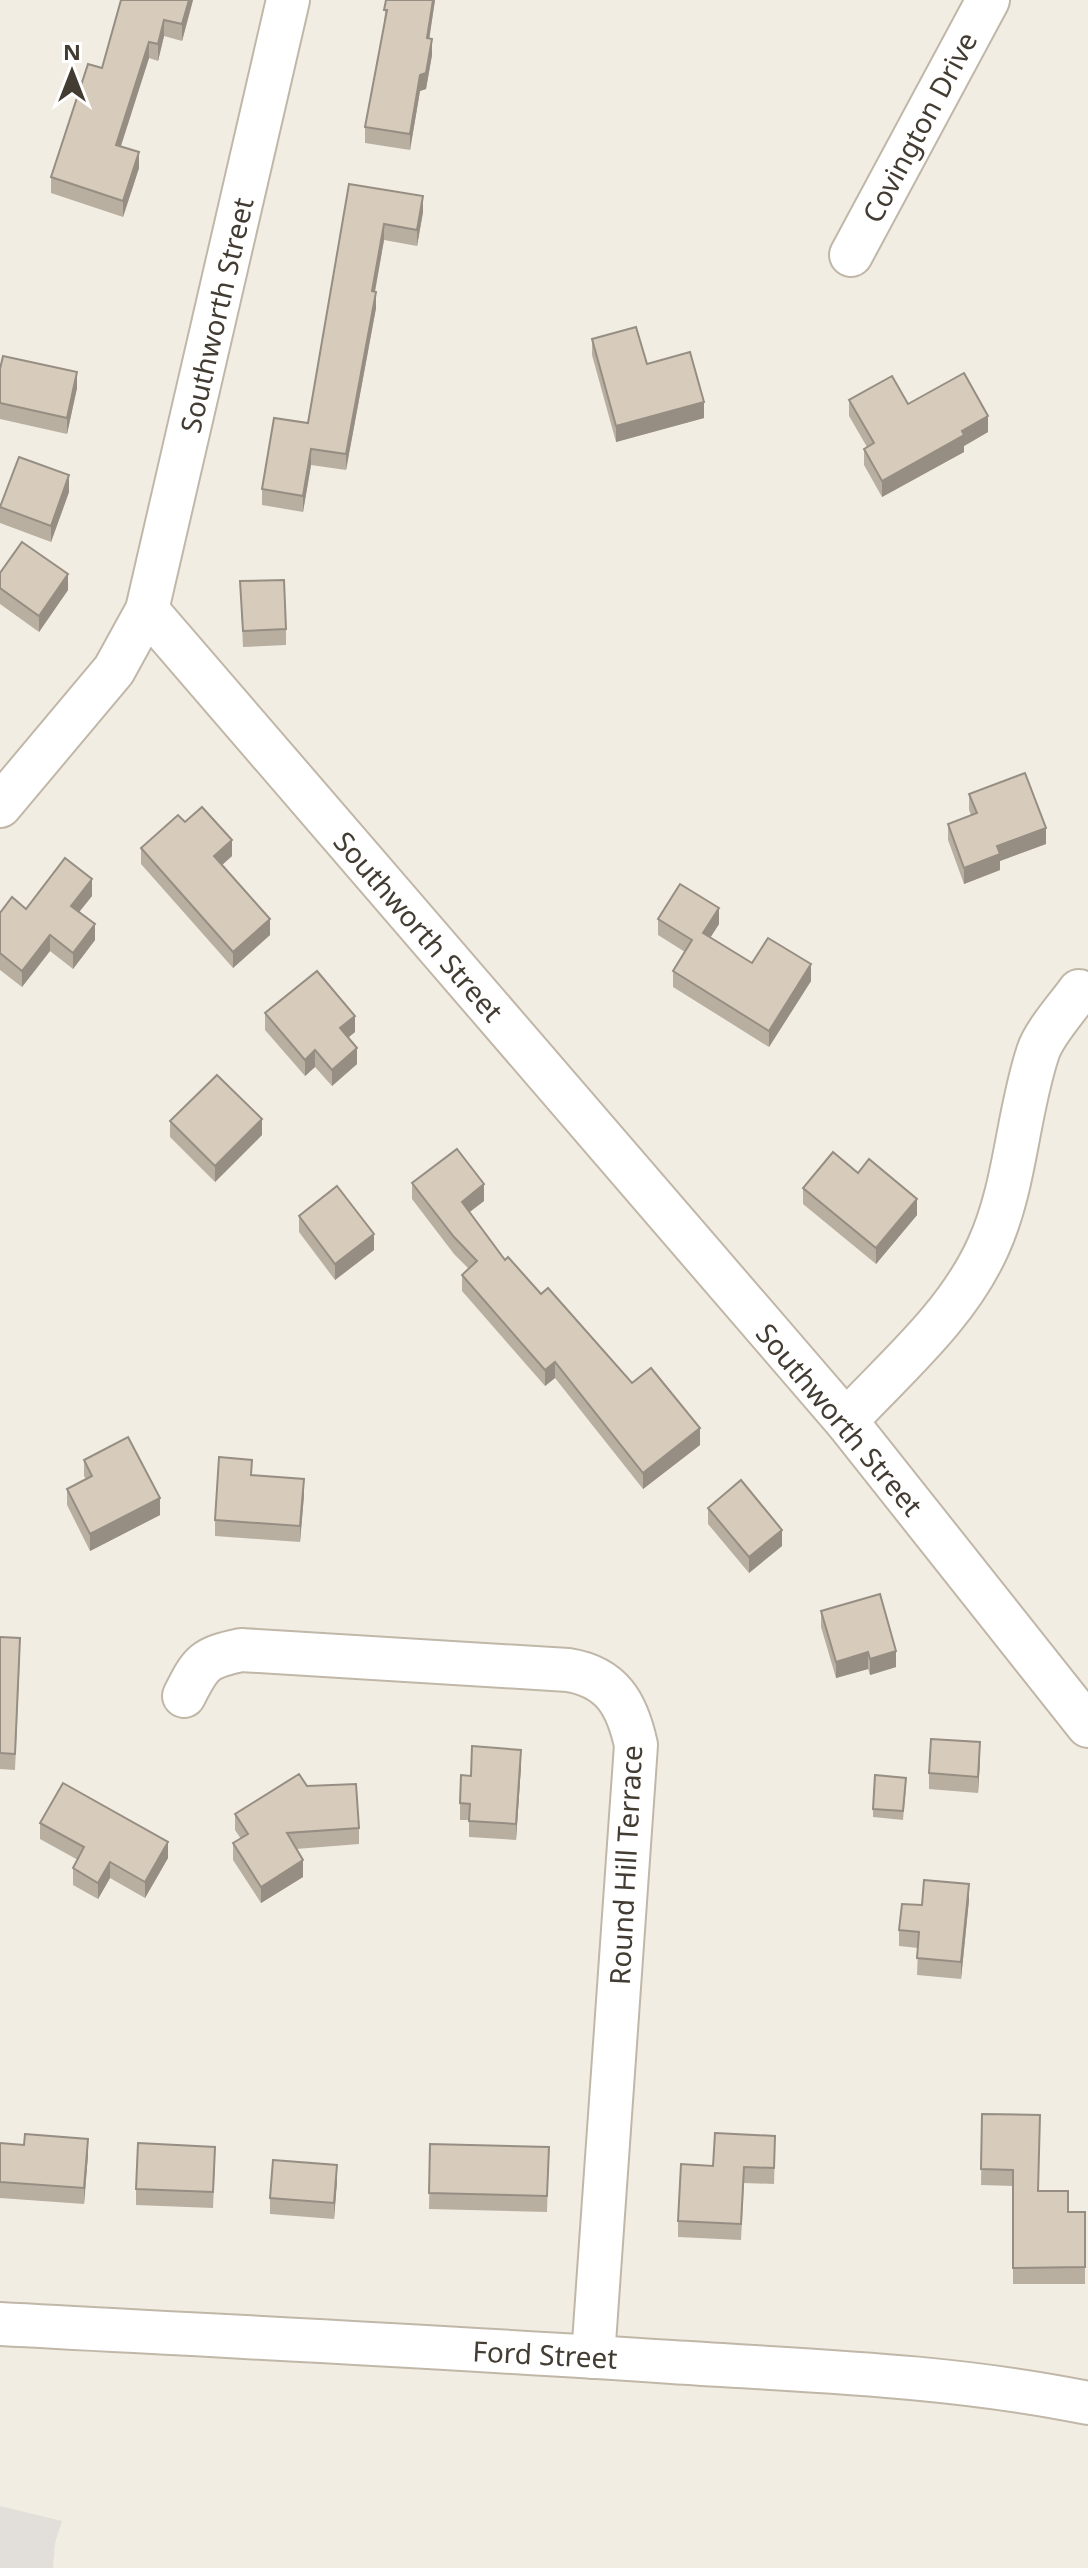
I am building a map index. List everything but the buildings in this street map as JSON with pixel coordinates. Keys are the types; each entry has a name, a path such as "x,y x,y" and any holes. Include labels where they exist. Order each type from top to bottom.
{"street":[{"name":"Southworth Street","path":"288,0 147,610 846,1421 1088,1726"},
{"name":"Covington Drive","path":"851,255 988,0"},
{"path":"0,806 114,670 147,610"},
{"path":"846,1421 940,1321 972,1278 989,1246 1003,1204 1039,1049 1079,991"},
{"name":"Round Hill Terrace","path":"184,1696 199,1667 217,1655 241,1650 568,1670 602,1681 619,1700 630,1722 636,1745 593,2357"},
{"name":"Ford Street","path":"0,2324 914,2378 1028,2391 1088,2403"}],"shaded area":[{"path":"0,2506 62,2521 55,2543 53,2568 0,2568"}]}
